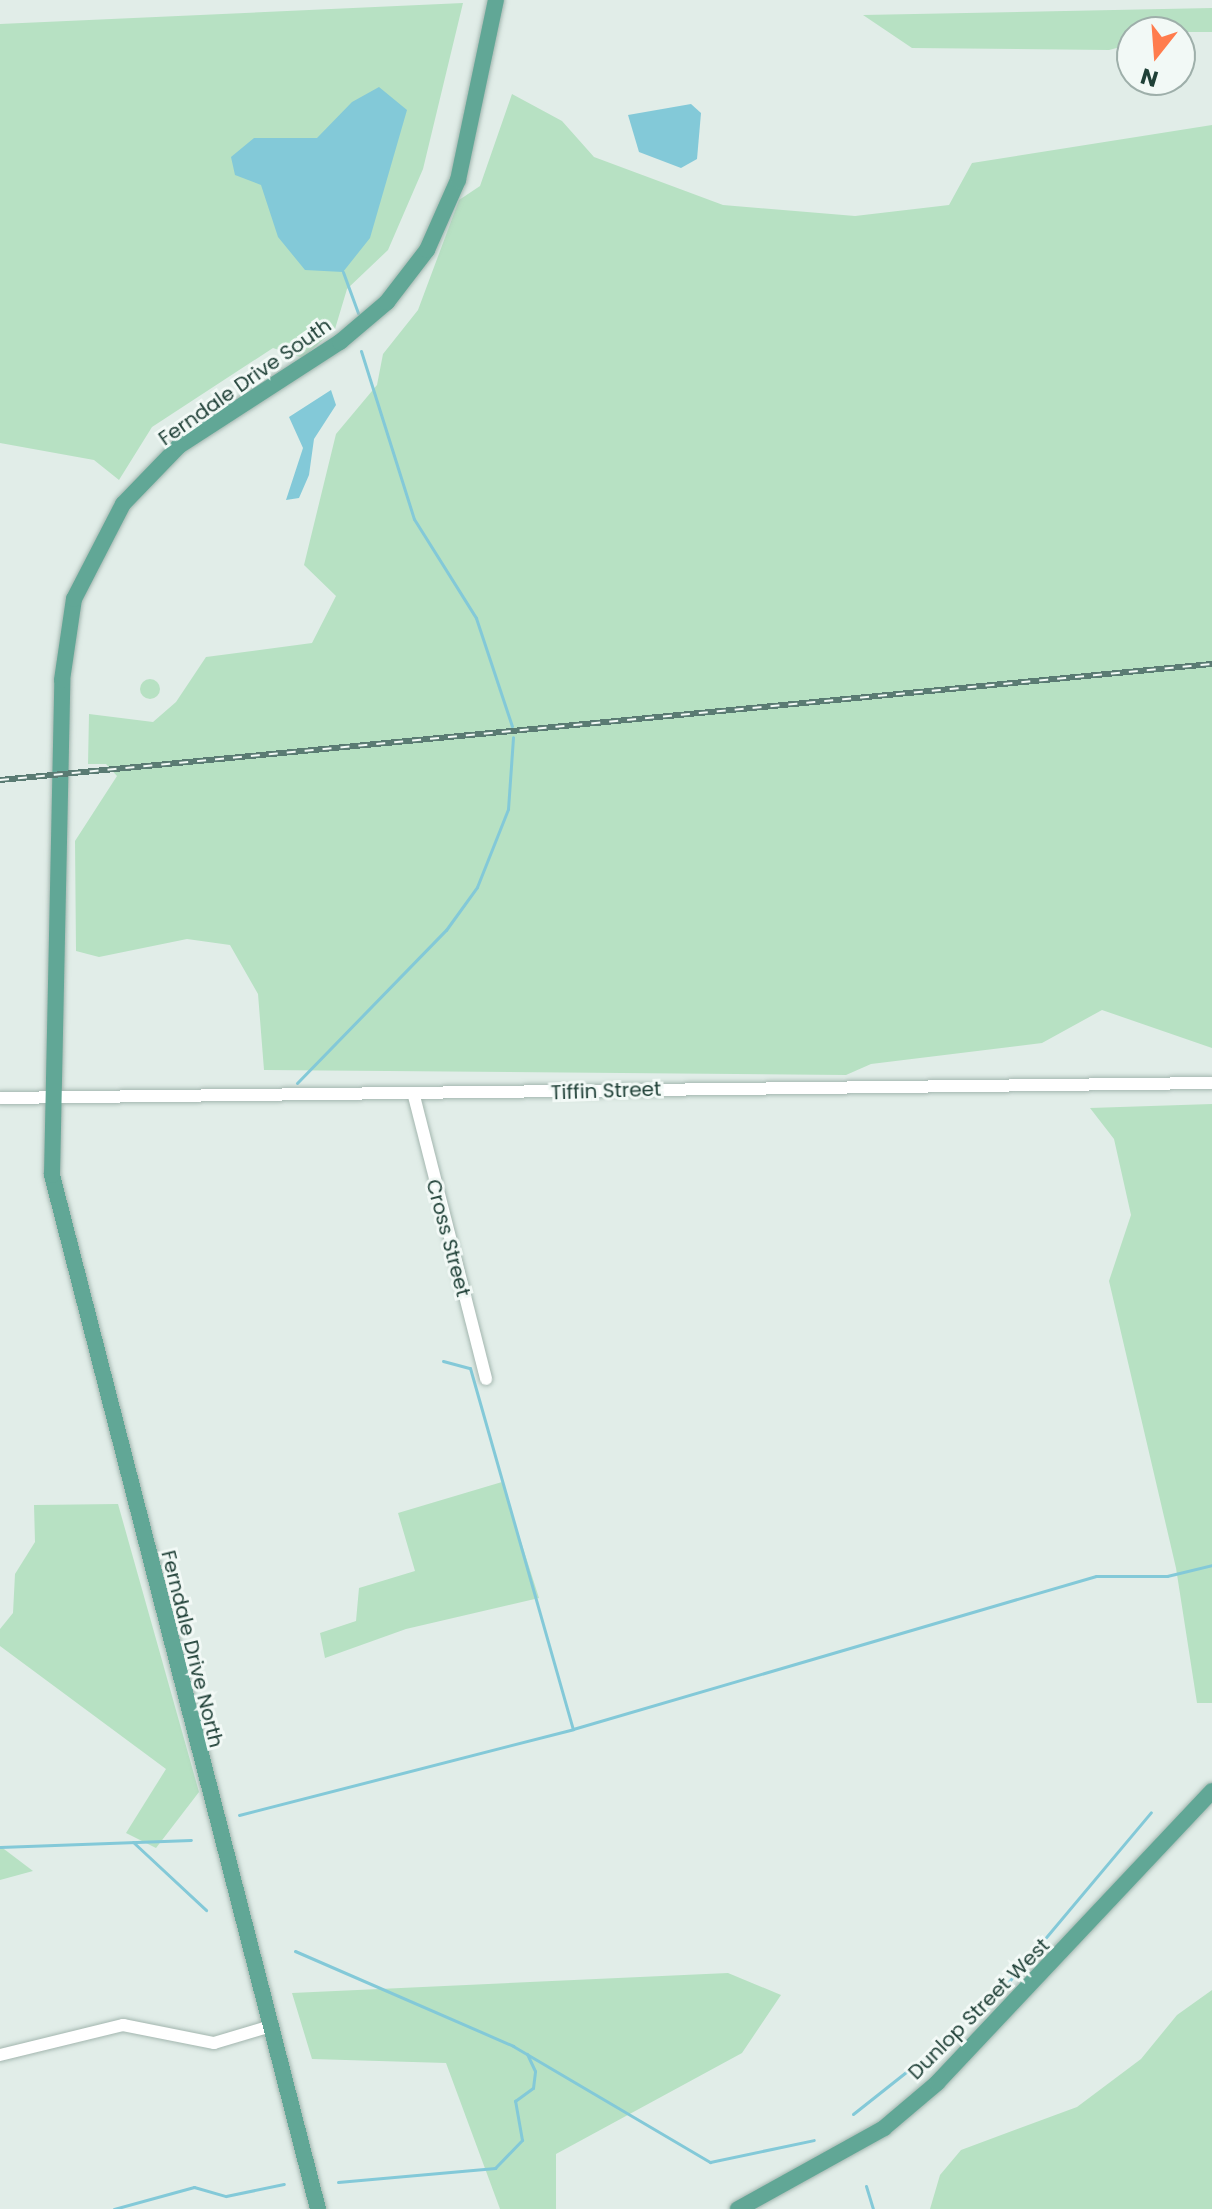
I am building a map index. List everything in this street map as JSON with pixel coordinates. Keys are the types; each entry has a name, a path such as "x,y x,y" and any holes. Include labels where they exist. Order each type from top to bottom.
{"main road":[{"name":"Ferndale Drive South","path":"49,1096 56,775 66,637 82,578 123,504 179,446 340,342 387,302 427,250 458,180 496,0"},
{"name":"Ferndale Drive North","path":"49,1096 52,1175 67,1247 268,2027 318,2209"},
{"name":"Dunlop Street West","path":"738,2209 884,2128 937,2083 1212,1791"}],"street":[{"name":"Tiffin Street","path":"0,1098 414,1096 1212,1083"},
{"name":"Cross Street","path":"414,1096 486,1379"},
{"path":"0,2055 123,2025 214,2043 268,2027"}],"green space":[{"path":"463,3 423,169 388,250 347,289 335,329 303,358 273,348 152,427 119,480 94,460 0,443 0,24"},
{"path":"1212,8 1212,32 1196,32 1196,16 1116,16 1116,48 1109,50 912,48 863,15"},
{"path":"512,94 562,121 594,157 723,205 855,216 949,205 972,163 1212,125 1212,1048 1102,1010 1042,1043 871,1064 846,1075 264,1070 258,994 230,945 187,939 99,957 76,951 75,841 117,776 106,764 88,764 89,714 153,722 176,702 206,657 312,643 336,596 304,565 336,434 377,385 383,354 418,310 459,200 480,186"},
{"path":"150,679 157,682 160,689 157,696 150,699 143,696 140,689 143,682"},
{"path":"1212,1104 1212,1703 1197,1703 1176,1568 1109,1281 1131,1215 1114,1139 1090,1108"},
{"path":"502,1482 539,1598 406,1629 325,1658 320,1633 356,1621 359,1588 415,1571 398,1513"},
{"path":"118,1504 199,1792 156,1848 126,1833 166,1769 0,1646 0,1629 13,1613 15,1574 35,1542 34,1505"},
{"path":"0,1846 33,1871 0,1880"},
{"path":"728,1973 781,1995 742,2053 556,2154 556,2209 500,2209 446,2063 312,2059 292,1993"},
{"path":"1212,1990 1212,2209 930,2209 940,2175 961,2150 1077,2107 1141,2059 1177,2015"}],"water":[{"path":"379,87 407,110 370,238 343,272 305,270 278,237 261,185 235,175 231,157 254,138 317,138 352,102"},
{"path":"691,104 701,113 697,159 681,168 639,152 628,115"},
{"path":"331,390 336,405 314,439 309,475 299,498 286,500 303,448 289,417"}],"waterway":[{"path":"343,272 358,313"},
{"path":"361,351 414,519 476,618 512,726"},
{"path":"297,1083 446,930 477,887 508,809 513,737"},
{"path":"443,1361 470,1368 573,1729"},
{"path":"239,1815 573,1729 1096,1576 1167,1576 1212,1565"},
{"path":"985,2010 1151,1812"},
{"path":"0,1847 191,1840"},
{"path":"133,1842 206,1910"},
{"path":"295,1951 513,2046 710,2162 814,2140"},
{"path":"853,2114 950,2037"},
{"path":"338,2182 495,2168 522,2140 515,2101 533,2088 535,2071 527,2054"},
{"path":"114,2209 194,2187 226,2196 284,2184"},
{"path":"866,2186 873,2209"}],"railway":[{"path":"0,780 1212,664"}]}
